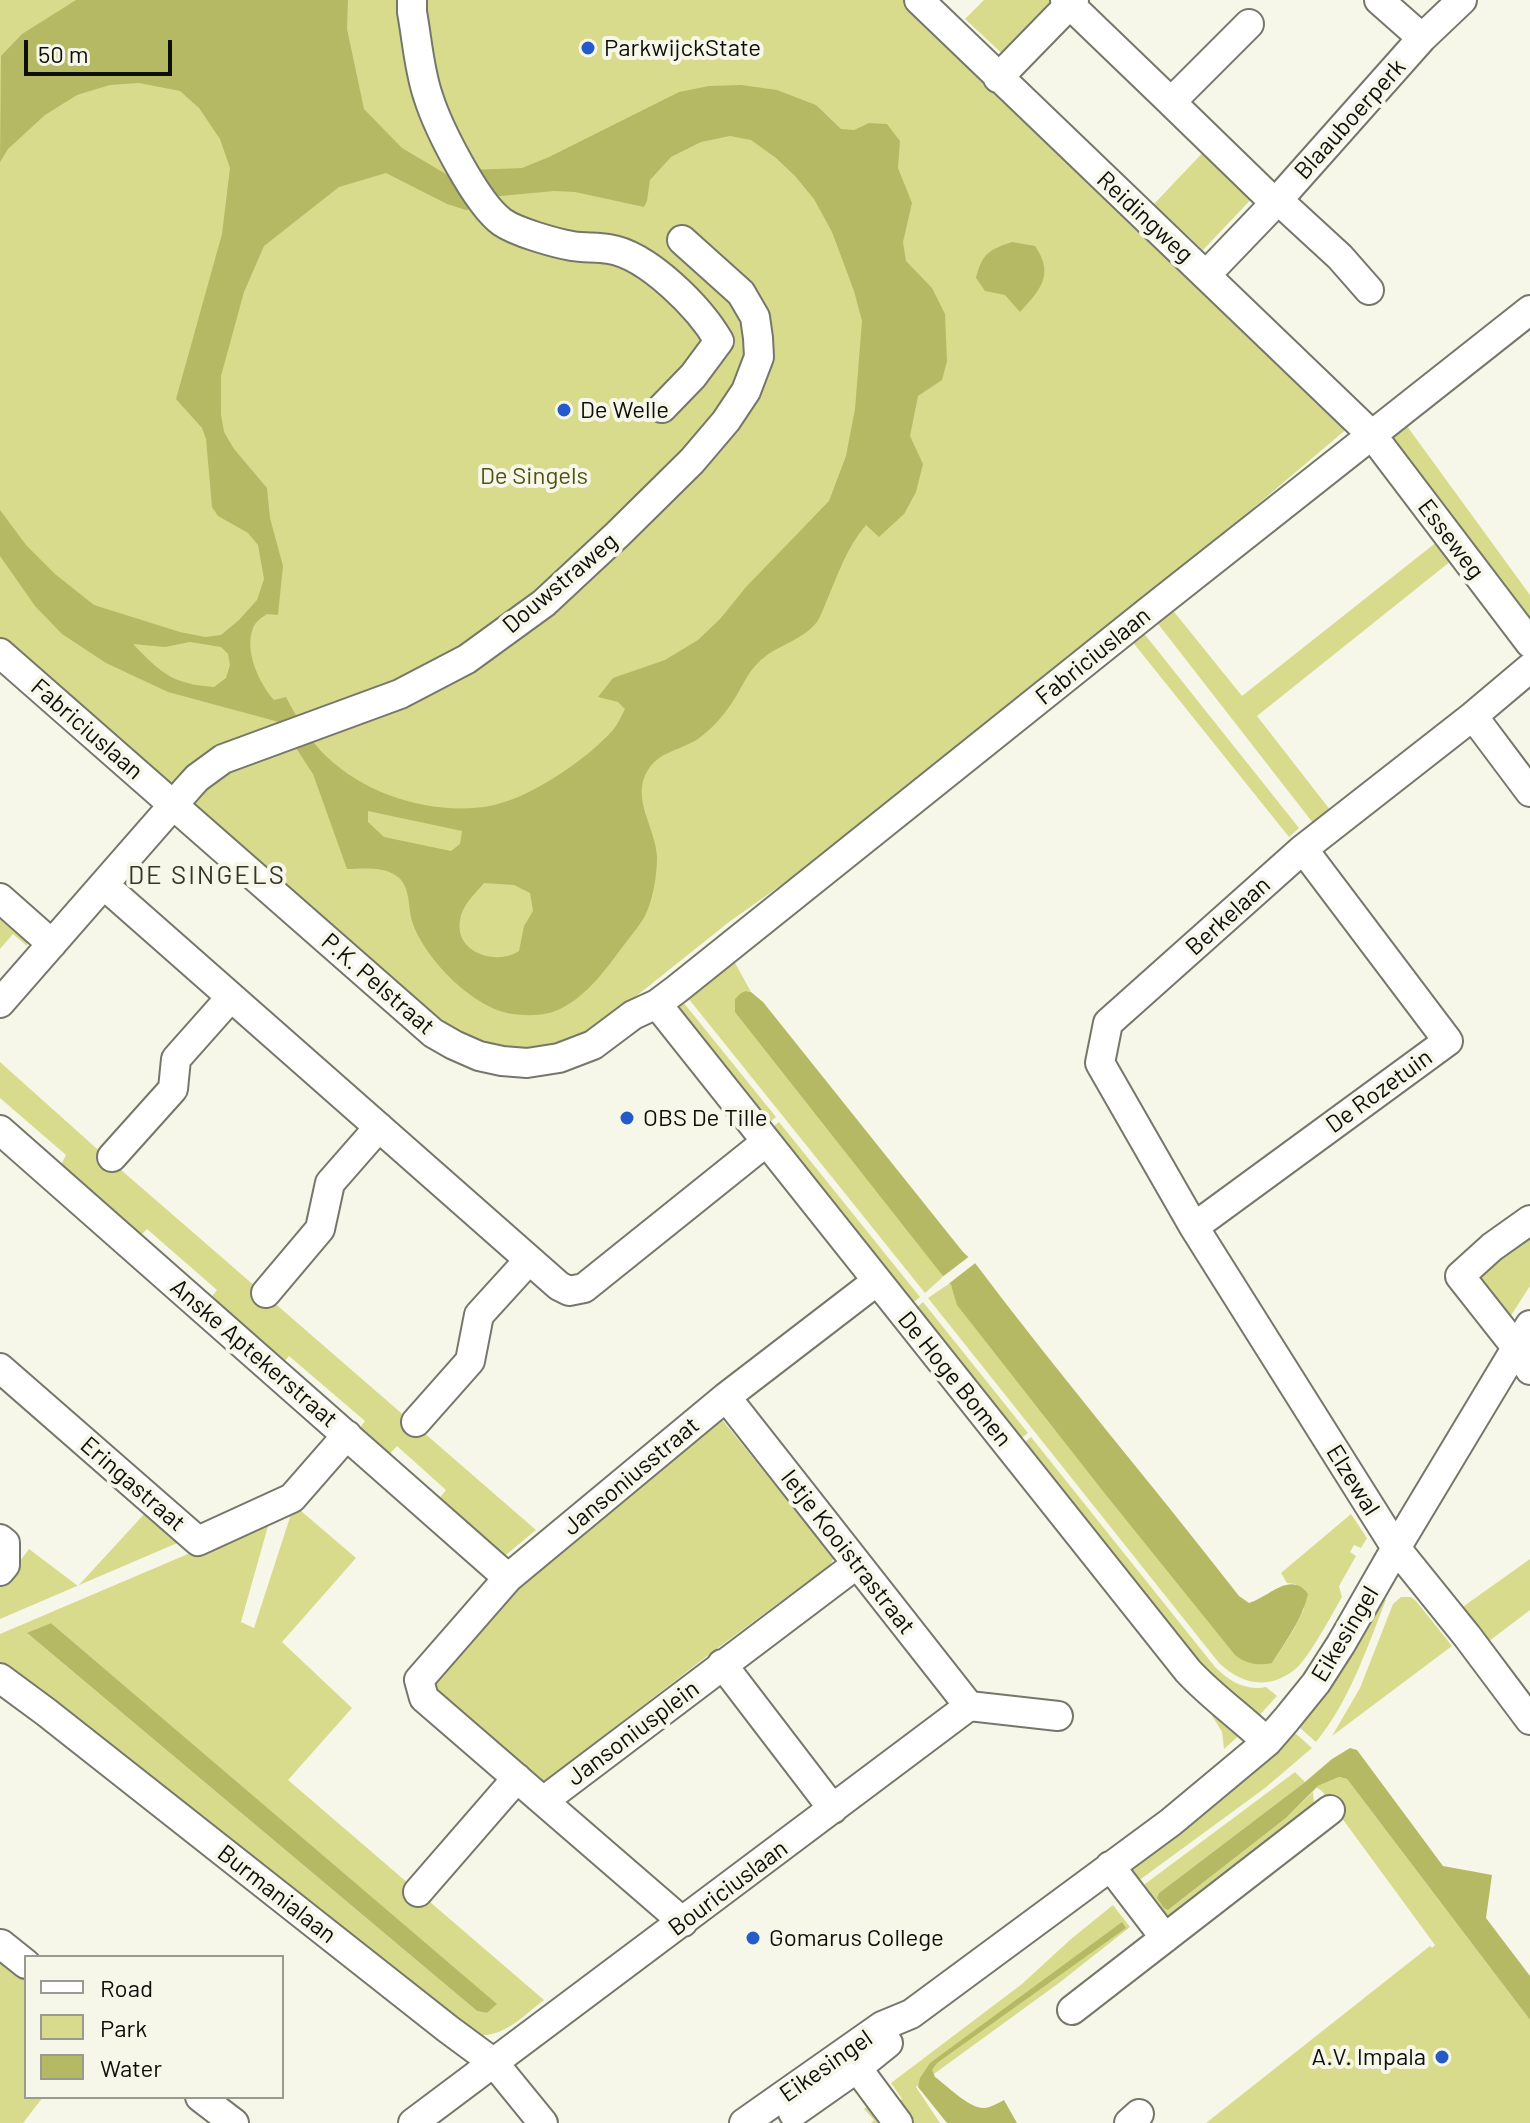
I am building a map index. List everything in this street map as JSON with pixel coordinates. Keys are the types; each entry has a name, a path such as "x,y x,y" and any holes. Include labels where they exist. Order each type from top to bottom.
{"street":[{"path":"412,0 428,96 464,172 485,205 502,222 517,229 571,246 611,249 628,255 649,267 708,323 719,341 693,376 662,408"},
{"name":"Reidingweg","path":"919,0 1372,435"},
{"name":"Blaauboerperk","path":"1379,0 1422,38"},
{"name":"Blaauboerperk","path":"1206,275 1277,202 1422,38 1462,0"},
{"path":"998,78 1070,1"},
{"name":"Blaauboerperk","path":"1070,1 1171,102 1340,257 1369,290"},
{"path":"1171,102 1249,24"},
{"name":"Douwstraweg","path":"0,1003 197,778 223,759 400,694 467,659 544,603 692,461 726,421 746,391 759,357 755,317 741,293 682,240"},
{"name":"Fabriciuslaan","path":"657,1004 1530,310"},
{"name":"Esseweg","path":"1372,435 1530,643"},
{"name":"Fabriciuslaan","path":"0,653 173,806"},
{"name":"Berkelaan","path":"1194,1227 1100,1063 1108,1023 1303,849 1530,668"},
{"path":"1473,716 1530,792"},
{"name":"P.K. Pelstraat","path":"173,806 433,1033 479,1056 527,1063 559,1058 593,1045 633,1015 657,1004"},
{"name":"De Rozetuin","path":"1194,1227 1448,1041 1303,849"},
{"path":"104,885 529,1260 569,1291 584,1288 766,1142"},
{"path":"0,898 52,944"},
{"path":"112,1157 173,1089 176,1059 231,997"},
{"name":"De Hoge Bomen","path":"657,1004 1188,1671 1223,1706 1267,1742"},
{"path":"266,1293 320,1229 330,1183 379,1127"},
{"name":"Anske Aptekerstraat","path":"0,1130 508,1578"},
{"name":"Eikesingel","path":"744,2123 892,2039 911,2014 1171,1822 1267,1742 1316,1683 1396,1548 1525,1347 1460,1276 1492,1247 1530,1220"},
{"name":"Elzewal","path":"1194,1227 1396,1548 1530,1720"},
{"path":"416,1422 470,1361 479,1315 529,1260"},
{"name":"Jansoniusstraat","path":"517,1778 424,1698 419,1680 508,1578 726,1397 877,1281"},
{"name":"Eringastraat","path":"0,1368 198,1541 292,1498 347,1435"},
{"name":"Ietje Kooistrastraat","path":"726,1397 969,1706"},
{"path":"0,1539 5,1543 5,1565 0,1571"},
{"name":"Jansoniusplein","path":"546,1803 554,1793 857,1564"},
{"name":"Jansoniusplein","path":"722,1664 833,1809"},
{"name":"Burmanialaan","path":"0,1678 494,2063 543,2123"},
{"path":"969,1706 1058,1716"},
{"name":"Bouriciuslaan","path":"413,2123 969,1706"},
{"path":"418,1892 517,1778 683,1922"},
{"path":"1072,2010 1330,1810"},
{"path":"1110,1866 1165,1938"},
{"path":"0,1946 24,1962"},
{"path":"851,2060 898,2123"},
{"name":"Eikesingel","path":"778,2123 851,2060"},
{"path":"203,2099 234,2123"}],"green space":[{"name":"De Singels","path":"0,0 907,0 1349,427 944,770 729,922 592,1029 559,1046 504,1055 441,1030 0,640"},
{"path":"984,0 1056,0 1009,60 965,19"},
{"path":"1209,146 1258,192 1203,250 1154,204"},
{"path":"1404,422 1530,595 1530,628 1388,439"},
{"path":"1438,541 1451,561 1257,716 1331,811 1313,823 1155,620 1171,608 1242,696"},
{"path":"1142,631 1299,828 1289,837 1131,640"},
{"path":"0,911 26,936 27,946 13,934 0,949"},
{"path":"734,961 751,992 746,991 944,1276 925,1293 688,998"},
{"path":"683,1002 776,1117 764,1127 673,1010"},
{"path":"0,1062 536,1530 501,1559 438,1500 446,1490 397,1446 388,1456 358,1430 365,1421 289,1356 282,1364 209,1300 217,1290 147,1229 138,1238 59,1169 66,1155 0,1098"},
{"path":"779,1122 920,1297 908,1307 767,1131"},
{"path":"1530,1229 1530,1286 1508,1320 1469,1275"},
{"path":"950,1283 954,1293 1272,1663 1304,1609 1296,1584 1287,1583 1281,1573 1351,1514 1367,1538 1361,1548 1354,1545 1350,1552 1356,1556 1339,1586 1342,1597 1299,1666 1274,1681 1254,1682 1236,1676 1219,1663 928,1298"},
{"path":"923,1302 1028,1433 1015,1443 911,1312"},
{"path":"720,1417 834,1558 830,1565 546,1780 539,1782 431,1686 508,1589"},
{"path":"1031,1437 1215,1667 1238,1684 1251,1688 1266,1687 1277,1696 1255,1720 1228,1700 1019,1447"},
{"path":"294,1505 356,1558 282,1642 352,1708 288,1780 544,2000 514,2024 488,2035 479,2035 0,1672 0,1634 270,1519 241,1622 254,1628","holes":["51,1623 496,2004 487,2013 477,2011 28,1634"]},
{"path":"147,1511 182,1541 79,1585"},
{"path":"29,1549 78,1586 0,1619 0,1588"},
{"path":"1530,1559 1530,1610 1484,1645 1457,1611"},
{"path":"1401,1597 1411,1597 1416,1601 1452,1646 1332,1736 1360,1688 1393,1604"},
{"path":"1384,1599 1348,1692 1316,1742 1299,1727 1334,1681"},
{"path":"1211,1714 1244,1731 1224,1749 1222,1732"},
{"path":"1295,1733 1312,1748 1265,1788 1134,1884 1125,1872 1253,1774"},
{"path":"1295,1772 1305,1782 1159,1893 1168,1910 1286,1818 1313,1792 1314,1804 1301,1825 1172,1923 1137,1890"},
{"path":"1339,1777 1347,1779 1530,2020 1530,2123 1206,2123 1435,1945 1316,1787"},
{"path":"1113,1905 1130,1927 916,2087 940,2123 871,2123 874,2120 864,2109 872,2103 882,2115 902,2099 891,2083 1022,1984"},
{"path":"0,1960 24,1975 24,2099 41,2099 23,2123 0,2123"}],"water":[{"path":"76,0 348,0 347,29 364,109 402,148 456,180 471,170 522,168 679,92 709,86 741,85 777,90 816,105 841,129 854,130 869,123 887,124 900,141 898,168 912,203 903,242 906,261 932,288 945,314 947,361 942,380 918,396 910,436 923,464 916,492 904,514 879,537 866,525 859,533 820,617 811,629 758,663 728,708 707,731 660,758 648,770 643,781 643,802 657,857 648,909 639,926 597,979 580,996 560,1009 531,1015 513,1014 483,1003 453,981 419,938 411,918 407,891 400,879 384,870 347,869 313,774 279,722 168,692 106,663 62,634 35,606 0,556 0,510 26,545 55,574 94,605 205,637 221,635 239,620 257,600 264,579 258,545 248,533 218,516 212,507 206,439 202,428 176,399 222,234 230,168 220,139 199,108 180,91 139,83 110,85 77,95 45,115 8,149 0,162 1,56 22,34","holes":["730,136 751,140 795,176 814,199 832,232 854,291 862,321 855,409 846,456 829,501 698,640 665,660 613,678 598,697 618,702 625,709 616,725 584,757 544,784 502,803 463,808 400,799 361,782 327,757 304,728 286,697 274,700 258,676 250,647 254,626 259,620 267,614 278,615 283,566 270,518 267,488 234,449 224,432 221,376 244,292 264,246 339,187 386,173 447,204 466,210 490,197 554,191 575,192 644,207 650,180 671,157 701,142","190,642 221,647 228,654 230,665 226,678 214,687 177,680 160,670 133,644 165,647","368,811 462,831 460,844 451,851 384,837 368,822","484,883 514,885 530,893 533,911 524,926 519,951 500,957 479,954 470,948 460,931 461,915"]},
{"path":"1012,242 1035,246 1044,265 1039,289 1020,312 1005,295 985,291 976,278 987,254"},
{"path":"746,991 763,1002 1239,1596 1249,1603 1280,1587 1294,1584 1308,1594 1298,1621 1272,1663 1252,1664 1235,1655 957,1305 951,1285 735,1012 735,999"},
{"path":"51,1623 497,2004 487,2013 477,2011 27,1633"},
{"path":"1350,1748 1357,1750 1443,1866 1492,1875 1486,1918 1530,1976 1530,2020 1347,1779 1339,1777 1318,1786 1286,1818 1168,1910 1157,1898 1159,1893"},
{"path":"1122,1922 1126,1928 937,2063 932,2070 935,2077 979,2108 1004,2100 1017,2123 947,2123 918,2087 930,2063"}],"pier":[{"path":"971,1255 978,1261 947,1285 941,1278"}],"place":[{"name":"ParkwijckState","path":"588,48"},
{"name":"De Welle","path":"564,410"},
{"name":"OBS De Tille","path":"627,1118"},
{"name":"Gomarus College","path":"753,1938"},
{"name":"A.V. Impala","path":"1442,2057"}],"district":[{"name":"DE SINGELS","path":"207,875"}]}
